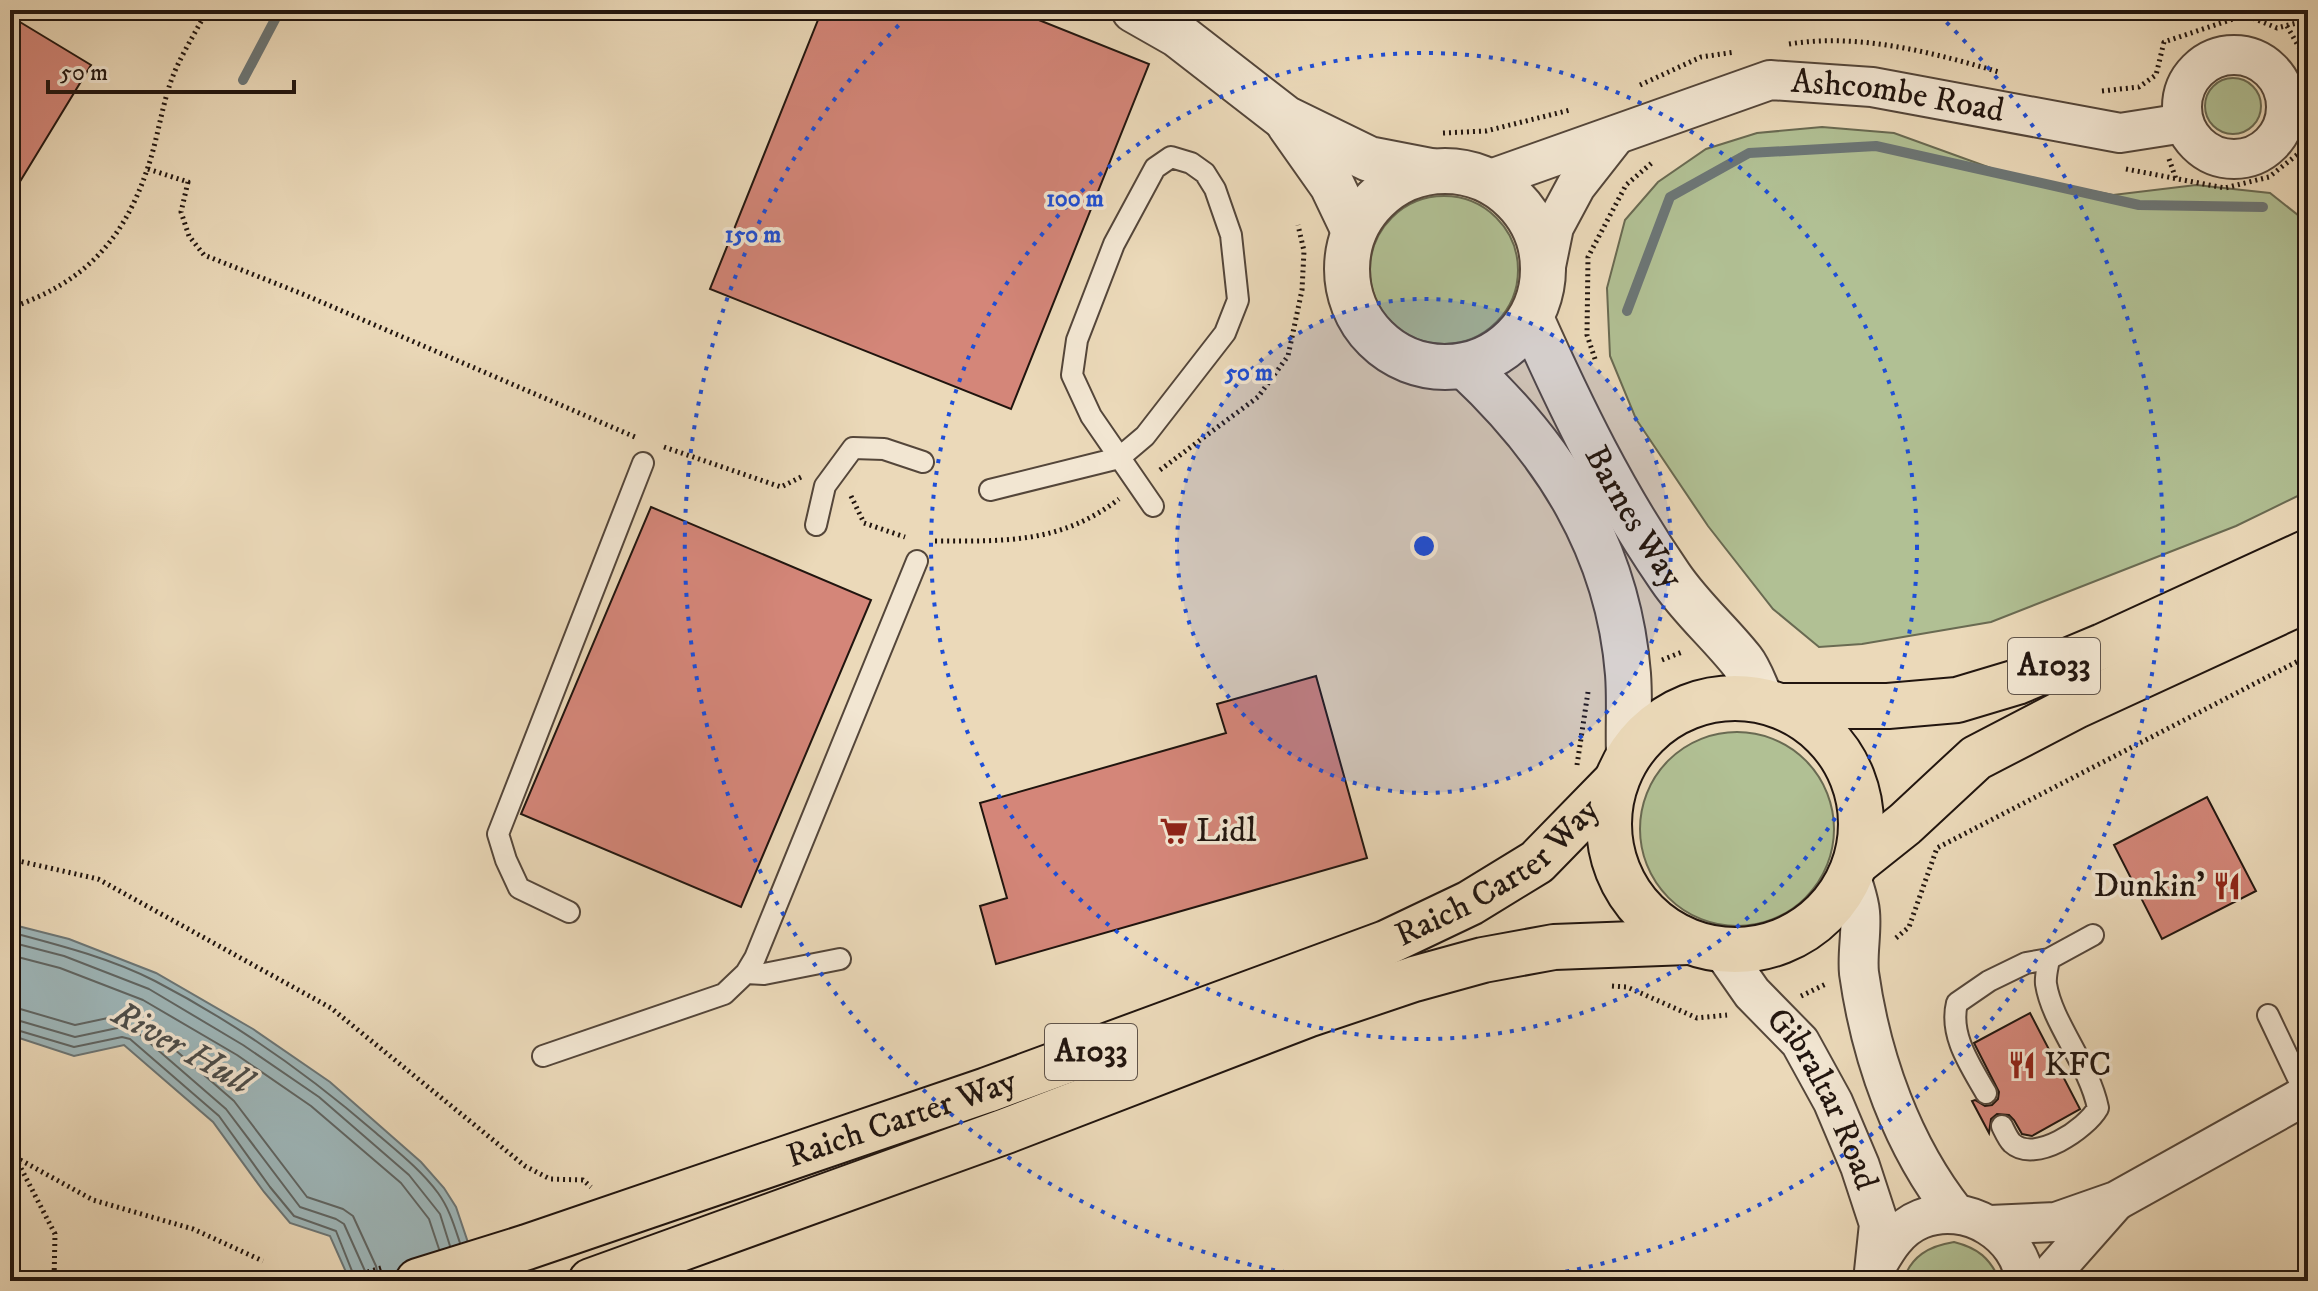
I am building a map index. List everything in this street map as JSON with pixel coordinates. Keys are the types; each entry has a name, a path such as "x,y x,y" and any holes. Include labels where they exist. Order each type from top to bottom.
{"highway":[{"name":"A1033","path":"1606,769 1673,713 1701,702 1730,697 1771,702 1888,706 1957,700 2017,682 2308,552"},
{"name":"A1033","path":"1705,946 1750,950 1778,943 1803,931 1825,913 1854,870 1976,758 2076,706 2308,599"},
{"name":"A1033","path":"1771,702 1810,721 1833,743 1850,769 1860,800 1862,831 1854,870"},
{"path":"1606,769 1610,846 1620,877 1636,904 1660,926 1705,946"},
{"name":"Raich Carter Way","path":"418,1281 527,1247 987,1090 1386,943 1470,903 1537,862 1606,769"},
{"name":"Raich Carter Way","path":"592,1280 1006,1131 1307,1015 1414,979 1483,960 1554,947 1705,946"}],"street":[{"path":"1134,10 1178,35 1285,118 1369,159 1431,171 1461,172 1488,180 1513,197 1530,219 1541,246 1544,276"},
{"path":"2237,55 2258,60 2275,73 2299,72 2285,92 2287,114 2280,134 2266,150 2246,159 2226,159 2208,153 2193,140 2184,123 2182,103 2187,84 2199,69 2215,58 2237,55"},
{"name":"Ashcombe Road","path":"1488,180 1770,80 1872,87 2120,133 2184,123"},
{"path":"1285,118 1332,185 1354,231"},
{"path":"1431,171 1407,178 1385,191 1367,209 1354,231 1347,256 1347,280 1353,304 1368,331 1392,352 1414,363 1440,368 1465,366 1503,349 1518,336 1531,318 1540,298 1554,227 1576,186 1616,135"},
{"name":"Barnes Way","path":"1531,318 1561,386 1631,517 1671,579 1744,662 1771,702"},
{"name":"Barnes Way","path":"1465,366 1536,439 1583,515 1607,574 1620,623 1628,674 1606,769"},
{"name":"Gibraltar Road","path":"1854,870 1860,911 1859,969 1868,1025 1907,1135 1939,1193 2010,1243 2024,1266 2025,1281"},
{"name":"Gibraltar Road","path":"1705,946 1800,1042 1833,1102 1860,1166 1879,1224 1874,1275"},
{"path":"1874,1275 1892,1239 1921,1219 2056,1222 2116,1201 2307,1095"},
{"path":"2045,1281 2116,1201"}],"lane":[{"path":"990,490 1119,458 1145,436 1225,333 1238,300 1231,235 1215,189 1205,173 1191,163 1171,157 1155,168 1114,244 1077,340 1072,375 1091,416 1119,458 1153,506"},
{"path":"816,525 825,486 853,448 884,449 923,462"},
{"path":"569,912 519,888 498,834 643,463"},
{"path":"543,1056 724,994 746,973 755,958 918,551"},
{"path":"1986,1093 1958,1037 1953,1020 1957,1003 1989,981 2026,963 2049,959 2093,935"},
{"path":"746,973 764,974 840,959"},
{"path":"2002,1126 2013,1144 2028,1150 2044,1148 2090,1122 2098,1108 2094,1088 2054,1007 2046,983 2049,959"},
{"path":"2268,1015 2307,1095"}],"path":[{"path":"10,308 78,275 121,230 148,169 172,78 207,10"},
{"path":"2287,26 2299,72"},
{"path":"2118,168 2225,188 2269,177 2303,150 2308,142"},
{"path":"1596,363 1587,335 1588,257 1626,185 1660,156"},
{"path":"148,169 188,182 181,212 189,236 204,255 638,438"},
{"path":"933,541 1010,541 1069,529 1108,508 1258,397 1288,356 1302,290 1304,251 1298,225"},
{"path":"653,443 781,487 801,477 851,496 864,523 918,551"},
{"path":"1606,769 1591,676 1628,674 1719,637"},
{"path":"1611,986 1627,987 1697,1018 1768,1011 1859,969 1909,927 1937,848 2308,656"},
{"path":"10,859 98,879 331,1008 525,1166 550,1179 583,1180 597,1198"},
{"path":"10,1147 55,1234 54,1281"},
{"path":"15,1157 93,1200 193,1229 263,1261"}],"green space":[{"path":"2233,78 2253,86 2261,106 2253,126 2233,134 2213,126 2205,106 2213,86"},
{"path":"1822,127 1894,133 2010,175 2113,195 2196,185 2270,193 2308,223 2308,491 2236,526 1991,622 1862,644 1819,647 1773,609 1708,526 1636,419 1610,356 1607,288 1625,220 1658,182 1706,149 1757,133"},
{"path":"1444,196 1472,201 1497,217 1513,242 1518,270 1513,298 1497,323 1472,339 1444,344 1416,339 1391,323 1375,298 1370,270 1375,242 1391,217 1416,201"},
{"path":"1737,732 1774,740 1805,761 1826,792 1834,829 1826,866 1805,897 1774,918 1737,926 1700,918 1669,897 1648,866 1640,829 1648,792 1669,761 1700,740"},
{"path":"1954,1242 1982,1255 2000,1281 1903,1281 1906,1272 1922,1254"}],"water":[{"name":"River Hull","path":"10,924 69,939 156,973 253,1029 330,1082 421,1162 444,1188 456,1207 481,1281 350,1281 330,1236 290,1223 213,1122 124,1045 74,1056 10,1035"}],"building":[{"path":"822,10 1014,10 1149,64 1011,409 710,289"},
{"path":"10,16 91,65 10,198"},
{"path":"651,507 871,600 741,907 521,814"},
{"name":"Lidl","path":"1316,676 1367,858 996,964 980,906 1007,898 980,803 1226,733 1217,704"},
{"path":"2207,797 2256,891 2162,939 2114,845"},
{"name":"KFC","path":"2030,1013 2080,1109 2032,1136 2022,1134 2009,1115 1997,1114 1991,1119 1989,1133 1972,1101 1992,1105 1998,1099 1999,1092 1974,1043"}],"waterway":[{"path":"243,80 280,10"},
{"path":"1627,311 1670,197 1749,153 1876,146 2139,205 2263,207"}],"place":[{"name":"Lidl","path":"1174,831"},
{"name":"Dunkin'","path":"2227,886"},
{"name":"KFC","path":"2022,1065"}]}
